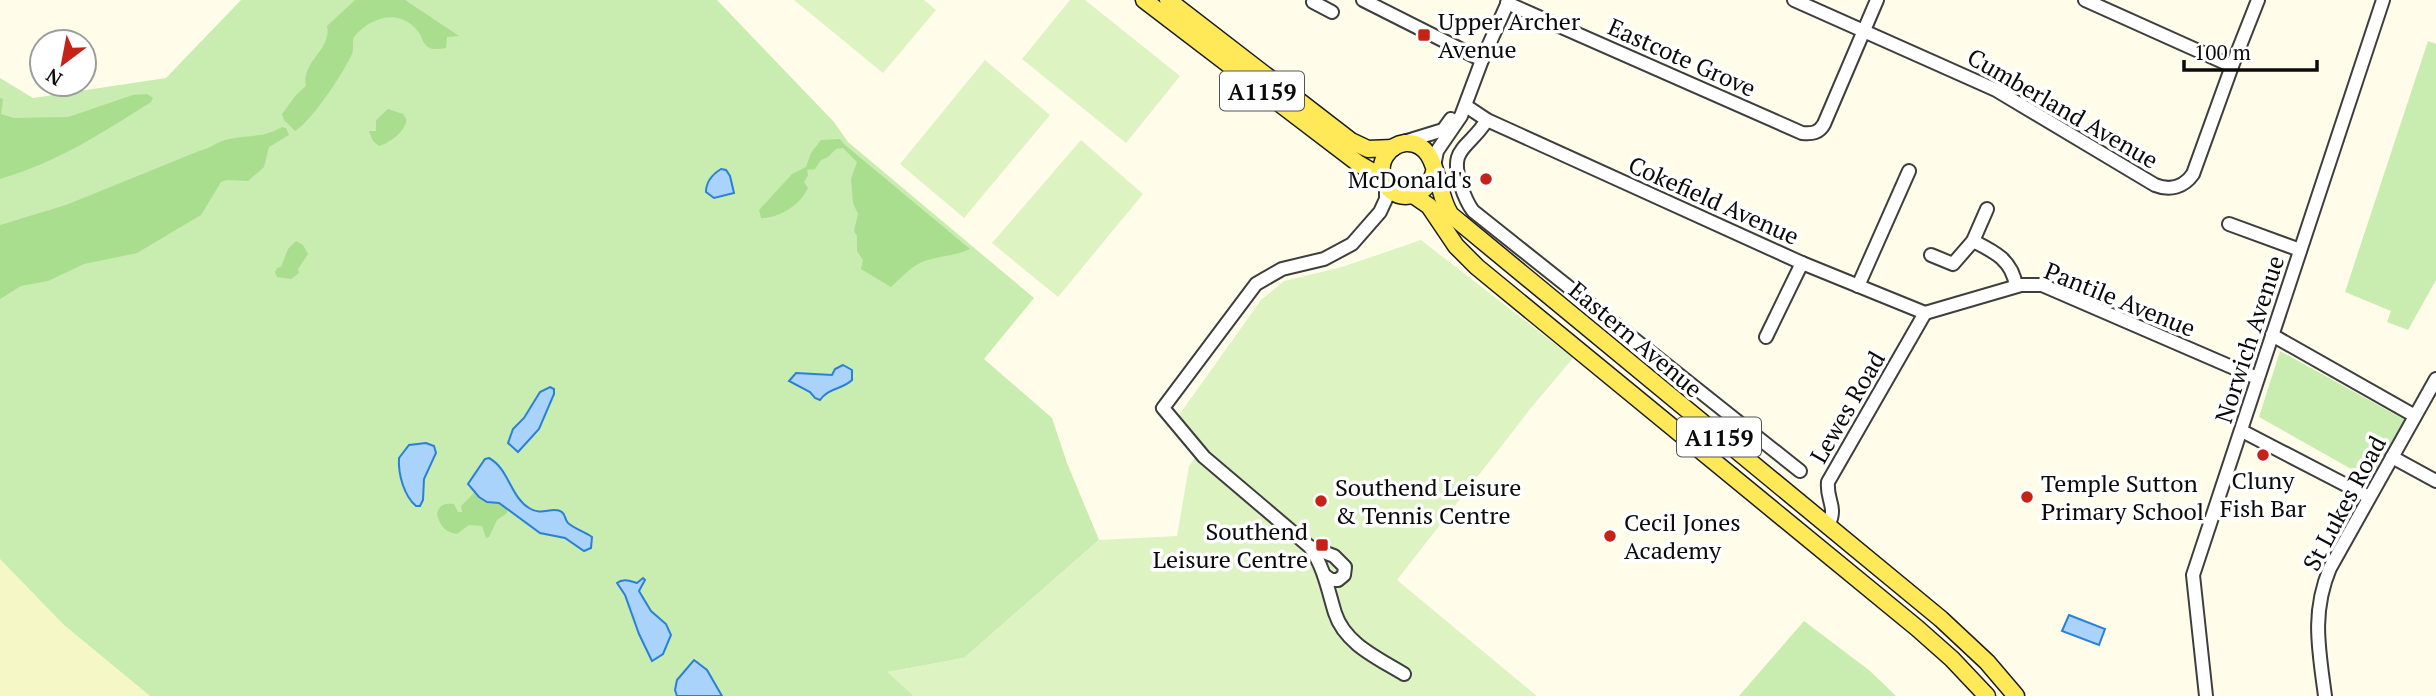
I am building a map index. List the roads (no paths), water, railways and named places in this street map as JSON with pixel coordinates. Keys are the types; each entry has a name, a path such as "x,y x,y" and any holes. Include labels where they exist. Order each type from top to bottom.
{"main road":[{"name":"A1159","path":"1144,0 1384,181"},
{"name":"A1159","path":"1168,0 1351,141 1368,149 1397,146"},
{"name":"Eastern Avenue","path":"1397,146 1413,143 1431,156 1442,199 1455,219 1965,641 2016,696"},
{"path":"1384,181 1383,160 1397,146"},
{"path":"1411,196 1427,188 1434,169"},
{"name":"Eastern Avenue","path":"1384,181 1392,191 1411,196 1429,206 1456,246 1472,262 1917,628 1952,659 1987,696"}],"street":[{"path":"1363,0 1482,60"},
{"name":"Cumberland Avenue","path":"1794,0 1996,90 2162,188 2177,187 2189,181 2232,66"},
{"path":"1865,31 1877,0"},
{"path":"2085,0 2232,66 2259,0"},
{"path":"2116,14 2122,0"},
{"name":"Norwich Avenue","path":"2206,696 2193,575 2383,0"},
{"path":"1434,169 1437,151 1459,108 1466,106 1482,60 1508,2"},
{"name":"Eastcote Grove","path":"1508,2 1802,133 1816,132 1824,124 1865,31"},
{"path":"1454,122 1465,88 1482,60"},
{"name":"Cokefield Avenue","path":"1466,106 1487,120 1802,263 1925,313"},
{"path":"1397,146 1443,130 1454,122 1487,120"},
{"path":"1487,120 1459,153 1455,163 1465,198 1473,211 1800,471"},
{"path":"1858,286 1909,171"},
{"path":"1324,575 1331,580 1338,580 1344,575 1345,567 1334,556 1310,547 1204,457 1163,408 1256,284 1282,269 1324,259 1344,250 1364,233 1380,212 1386,198 1384,181"},
{"path":"1380,212 1411,196"},
{"path":"1931,255 1952,265 1973,241 1987,209"},
{"path":"2229,224 2300,250"},
{"path":"1973,241 2006,260 2016,286"},
{"path":"1767,338 1802,263"},
{"name":"Pantile Avenue","path":"1925,313 2016,286 2042,285 2257,378"},
{"name":"Lewes Road","path":"1828,526 1834,508 1828,482 1925,313"},
{"path":"2272,335 2415,416"},
{"name":"St Lukes Road","path":"2325,696 2317,631 2320,595 2330,568 2436,379"},
{"path":"2242,431 2369,497"},
{"path":"2392,457 2436,481"},
{"path":"1310,547 1324,575 1336,615 1346,633 1368,652 1404,674"}],"water":[{"path":"721,169 726,170 730,176 734,193 714,198 706,192 706,188 710,179"},
{"path":"843,365 852,370 852,380 827,393 820,400 789,381 796,373 832,375 835,369"},
{"path":"550,387 554,389 554,394 539,429 518,452 508,443 513,429 524,418 540,392"},
{"path":"426,443 434,446 436,453 424,479 423,500 420,506 416,506 408,497 403,484 399,458 409,445"},
{"path":"489,458 501,469 523,503 533,510 562,512 568,523 592,537 591,548 584,551 565,538 540,533 499,503 487,502 479,497 468,484 485,459"},
{"path":"643,578 645,580 639,591 651,611 666,624 671,635 663,654 652,661 625,595 617,583 624,580 637,583"},
{"path":"2069,615 2105,629 2099,645 2062,631"},
{"path":"694,660 707,670 722,696 677,696 677,680"}],"place":[{"name":"Upper Archer Avenue","path":"1424,35"},
{"name":"McDonald's","path":"1486,179"},
{"name":"Cluny Fish Bar","path":"2263,455"},
{"name":"Temple Sutton Primary School","path":"2027,497"},
{"name":"Southend Leisure & Tennis Centre","path":"1321,501"},
{"name":"Cecil Jones Academy","path":"1610,536"},
{"name":"Southend Leisure Centre","path":"1322,545"}]}
